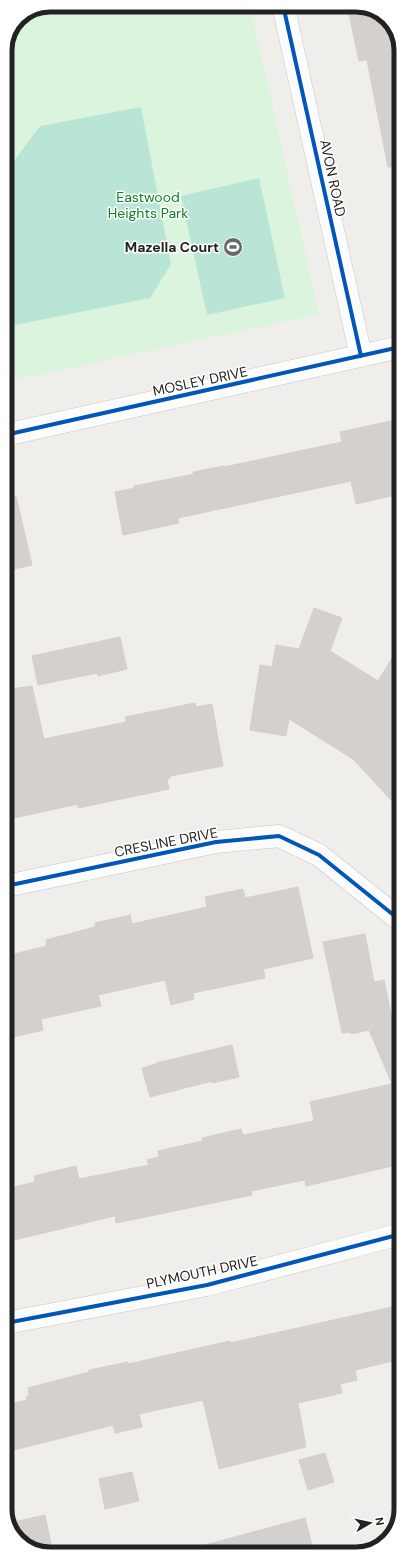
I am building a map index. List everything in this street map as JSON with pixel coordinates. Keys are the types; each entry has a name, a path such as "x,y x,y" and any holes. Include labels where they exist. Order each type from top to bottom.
{"street":[{"name":"AVON ROAD","path":"286,12 361,356"},
{"name":"MOSLEY DRIVE","path":"12,433 394,348"},
{"name":"CRESLINE DRIVE","path":"12,885 216,842 279,836 319,855 394,915"},
{"name":"PLYMOUTH DRIVE","path":"12,1322 207,1285 394,1236"}],"green space":[{"name":"Eastwood Heights Park","path":"50,12 252,12 319,314 12,380 12,50 15,36 23,23 36,15"},
{"path":"141,107 171,264 150,298 12,326 12,164 40,126"},
{"name":"Mazella Court","path":"259,178 285,298 207,315 181,196"}],"building":[{"path":"348,12 366,13 375,17 385,25 391,36 394,50 394,166 388,167 367,60 359,61"},
{"path":"394,420 394,495 356,504 351,481 178,518 179,523 123,535 115,492 135,488 134,486 194,474 193,472 224,467 342,442 340,432"},
{"path":"12,496 16,496 32,565 12,569"},
{"path":"314,608 342,618 330,651 378,681 394,655 394,803 353,759 289,719 286,736 250,730 260,665 272,667 276,645 299,649"},
{"path":"120,637 127,669 98,676 97,673 38,685 32,656"},
{"path":"32,686 44,739 126,722 125,717 195,703 196,707 212,704 223,766 170,776 170,778 167,779 169,789 78,808 78,804 12,818 12,689"},
{"path":"298,887 313,958 263,969 265,978 193,993 194,999 171,1005 165,980 98,995 101,1006 41,1019 43,1030 12,1038 12,955 47,946 46,940 95,927 95,923 130,915 132,924 207,907 205,897 243,889 245,898"},
{"path":"365,934 374,982 384,980 394,1028 394,1166 306,1186 305,1180 251,1191 252,1195 116,1223 115,1216 12,1241 12,1188 35,1182 34,1176 76,1166 79,1179 149,1165 147,1160 159,1157 158,1151 203,1141 202,1138 241,1129 243,1135 314,1121 310,1102 392,1084 369,1030 351,1034 351,1032 342,1033 323,942"},
{"path":"232,1045 239,1077 212,1083 212,1081 150,1097 142,1068 156,1063"},
{"path":"394,1307 394,1361 355,1370 357,1380 340,1384 342,1393 298,1403 306,1447 219,1469 203,1400 139,1414 142,1427 115,1433 113,1425 12,1450 12,1404 27,1400 26,1397 29,1396 28,1388 89,1372 89,1370 128,1362 128,1364 230,1341 230,1343"},
{"path":"325,1453 334,1482 308,1490 299,1460"},
{"path":"132,1472 139,1501 105,1509 99,1479"},
{"path":"45,1515 51,1544 40,1546 29,1541 17,1528 15,1522"},
{"path":"305,1518 312,1545 304,1547 205,1547 205,1545"}],"cycle path":[{"path":"285,12 361,356"},
{"path":"12,433 394,348"},
{"path":"12,885 216,842 279,836 319,855 394,915"},
{"path":"12,1322 207,1285 394,1236"}],"place":[{"name":"Mazella Court","path":"233,247"}]}
